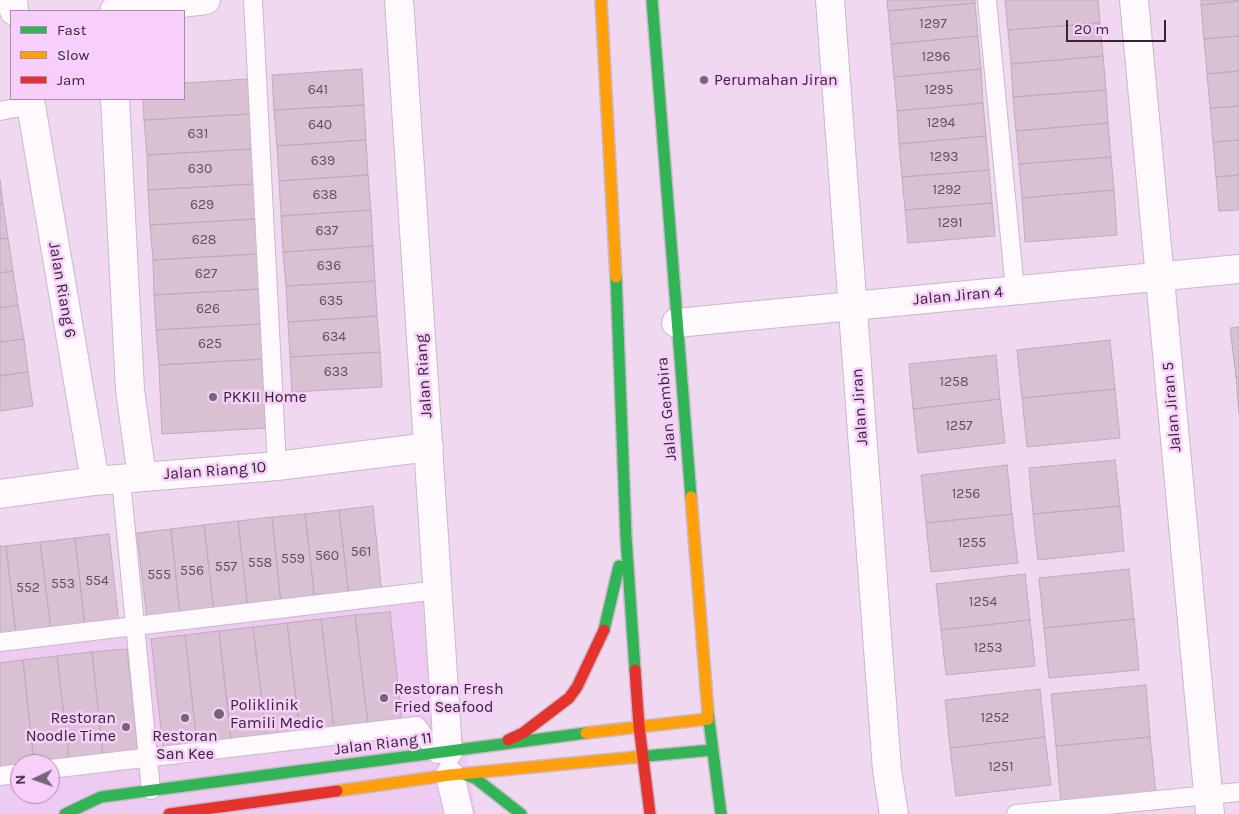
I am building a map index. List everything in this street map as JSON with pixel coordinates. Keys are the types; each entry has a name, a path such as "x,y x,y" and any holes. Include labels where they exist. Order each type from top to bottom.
{"main road":[{"path":"601,0 613,197 626,537 639,726 650,814"},
{"name":"Jalan Gembira","path":"652,0 708,719 720,814"},
{"path":"493,747 530,728 569,698 577,687 604,632 626,537"},
{"name":"Jalan Riang 11","path":"169,814 450,764 493,747 639,726 708,719"},
{"name":"Jalan Riang 11","path":"65,814 101,797 151,790 450,764 642,757 712,750"},
{"path":"450,764 475,778 522,814"}],"street":[{"path":"122,10 206,0"},
{"name":"Jalan Riang","path":"399,0 450,764 459,814"},
{"name":"Jalan Jiran","path":"830,0 887,770 894,814"},
{"name":"Jalan Jiran 5","path":"1134,0 1210,805"},
{"path":"115,100 130,390 119,479"},
{"name":"Jalan Riang 6","path":"30,102 119,479"},
{"name":"Jalan Jiran 4","path":"676,323 1239,269"},
{"name":"Jalan Riang 10","path":"0,494 119,479 277,466 429,447"}],"lane":[{"path":"254,0 277,466"},
{"path":"987,0 1015,290"},
{"path":"0,112 30,102"},
{"path":"119,479 151,790"},
{"path":"0,642 438,590"},
{"path":"60,768 417,726 450,764"},
{"path":"1016,814 1210,805 1239,792"}],"shaded area":[{"path":"438,590 476,814 0,814 0,642"}],"building":[{"path":"887,0 975,0 975,3 888,11"},
{"path":"1005,0 1098,0 1100,23 1008,30"},
{"path":"1201,0 1239,0 1239,1 1201,5"},
{"path":"1239,1 1239,36 1204,39 1201,5"},
{"path":"975,3 978,36 891,44 888,11"},
{"path":"1100,23 1103,56 1011,64 1008,30"},
{"path":"978,36 981,69 894,77 891,44"},
{"path":"1239,36 1239,71 1207,74 1204,39"},
{"path":"1103,56 1106,90 1013,97 1011,64"},
{"path":"362,69 364,105 274,110 272,75"},
{"path":"981,69 983,103 897,111 894,77"},
{"path":"1239,71 1239,106 1210,108 1207,74"},
{"path":"248,79 250,114 144,120 143,100 185,100 185,83"},
{"path":"1106,90 1108,123 1016,131 1013,97"},
{"path":"983,103 986,136 899,144 897,111"},
{"path":"364,105 366,140 277,146 274,110"},
{"path":"1239,106 1239,140 1213,142 1210,108"},
{"path":"250,114 252,149 147,155 144,120"},
{"path":"1108,123 1111,157 1019,164 1016,131"},
{"path":"986,136 989,170 902,177 899,144"},
{"path":"366,140 368,175 279,181 277,146"},
{"path":"1239,140 1239,175 1216,177 1213,142"},
{"path":"252,149 254,184 148,190 147,155"},
{"path":"1111,157 1114,190 1022,198 1019,164"},
{"path":"989,170 992,203 905,210 902,177"},
{"path":"368,175 371,210 281,216 279,181"},
{"path":"1239,175 1239,210 1219,211 1216,177"},
{"path":"0,180 3,204 0,204"},
{"path":"254,184 256,219 150,225 148,190"},
{"path":"1114,190 1117,235 1025,242 1022,198"},
{"path":"992,203 995,236 908,243 905,210"},
{"path":"0,204 3,204 8,238 0,239"},
{"path":"371,210 373,246 283,252 281,216"},
{"path":"256,219 258,254 153,260 150,225"},
{"path":"8,238 13,271 0,273 0,239"},
{"path":"373,246 375,281 286,286 283,252"},
{"path":"258,254 260,289 154,295 153,260"},
{"path":"13,271 18,305 0,308 0,273"},
{"path":"375,281 377,316 288,322 286,286"},
{"path":"260,289 262,324 156,330 154,295"},
{"path":"18,305 24,339 0,342 0,308"},
{"path":"377,316 380,352 290,357 288,322"},
{"path":"262,324 265,359 159,365 156,330"},
{"path":"1239,327 1239,377 1236,377 1230,328"},
{"path":"24,339 28,372 0,376 0,342"},
{"path":"1110,340 1115,389 1022,398 1017,350"},
{"path":"380,352 382,387 292,392 290,357"},
{"path":"996,355 1000,399 913,409 909,364"},
{"name":"PKKII Home","path":"265,359 268,428 162,434 159,365"},
{"path":"28,372 33,406 0,411 0,376"},
{"path":"1236,377 1239,377 1239,413"},
{"path":"1115,389 1120,438 1027,447 1022,398"},
{"path":"1000,399 1005,443 918,453 913,409"},
{"path":"1115,460 1120,506 1033,514 1029,468"},
{"path":"1007,465 1012,514 926,523 921,475"},
{"path":"373,506 382,594 349,598 339,510"},
{"path":"1120,506 1124,551 1038,560 1033,514"},
{"path":"339,510 349,598 315,602 305,514"},
{"path":"305,514 315,602 281,605 272,517"},
{"path":"1012,514 1018,563 931,572 926,523"},
{"path":"272,517 281,605 248,609 238,521"},
{"path":"238,521 248,609 214,612 204,525"},
{"path":"204,525 214,612 180,616 171,529"},
{"path":"171,529 180,616 147,620 137,533"},
{"path":"109,534 119,624 85,627 75,538"},
{"path":"75,538 85,627 51,631 40,542"},
{"path":"40,542 51,631 16,635 6,546"},
{"path":"0,546 6,546 16,635 0,636"},
{"path":"1129,569 1134,619 1044,628 1039,578"},
{"path":"1025,574 1030,620 941,630 936,584"},
{"path":"390,612 402,721 368,725 355,615"},
{"path":"355,615 368,725 334,728 321,619"},
{"path":"321,619 334,728 300,732 287,623"},
{"path":"1134,619 1139,670 1049,678 1044,628"},
{"path":"1030,620 1035,666 946,675 941,630"},
{"path":"287,623 300,732 266,736 253,627"},
{"path":"253,627 266,736 231,740 219,631"},
{"path":"219,631 231,740 197,744 185,635"},
{"path":"185,635 197,744 163,748 151,639"},
{"path":"127,649 138,751 103,755 92,652"},
{"path":"92,652 103,755 69,759 57,656"},
{"path":"57,656 69,759 60,760 60,754 33,754 23,660"},
{"path":"23,660 33,754 10,754 10,766 0,767 0,663"},
{"path":"1146,685 1150,737 1056,746 1051,694"},
{"path":"1040,689 1045,737 950,748 945,700"},
{"path":"1045,737 1051,785 956,796 950,748"},
{"path":"1150,737 1156,794 1061,804 1056,746"}],"traffic: fast":[{"path":"652,0 691,497"},
{"path":"616,277 626,537 635,670"},
{"path":"604,630 619,566"},
{"path":"708,713 721,814"},
{"path":"65,814 101,797 586,733"},
{"path":"636,757 712,750"},
{"path":"463,774 475,778 521,814"}],"traffic: slow":[{"path":"601,0 616,277"},
{"path":"691,497 708,713"},
{"path":"586,733 708,719"},
{"path":"337,791 450,775 636,757"}],"traffic: jam":[{"path":"508,740 523,733 569,698 577,687 604,630"},
{"path":"635,670 639,726 650,814"},
{"path":"169,814 337,791"}],"place":[{"name":"Perumahan Jiran","path":"704,80"},
{"name":"PKKII Home","path":"213,397"},
{"name":"Restoran Fresh Fried Seafood","path":"384,698"},
{"name":"Poliklinik Famili Medic","path":"219,714"},
{"name":"Restoran San Kee","path":"185,718"},
{"name":"Restoran Noodle Time","path":"126,727"}]}
